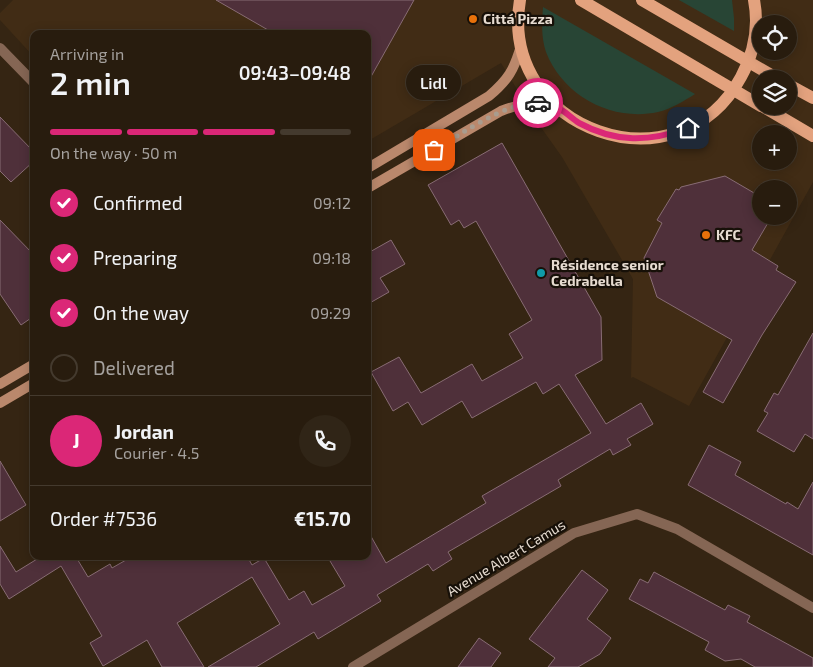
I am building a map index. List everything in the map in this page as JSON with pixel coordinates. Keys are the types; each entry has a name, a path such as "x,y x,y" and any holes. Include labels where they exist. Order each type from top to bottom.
{"main road":[{"path":"520,0 519,28 521,46 529,68 540,88 555,106 571,119 608,135 628,139 648,139 688,128 705,118 721,105 734,90 749,62 755,37 757,4"},
{"path":"581,0 752,100"},
{"path":"642,0 763,70"},
{"path":"371,166 489,96 504,84 514,68 521,46"},
{"path":"797,89 813,98"},
{"path":"371,186 500,112 517,105 536,103 555,106"},
{"path":"777,115 813,136"},
{"path":"0,384 30,366"},
{"path":"0,403 30,385"}],"street":[{"path":"0,48 30,79"},
{"name":"Avenue Albert Camus","path":"353,667 574,533 637,514 677,528 813,608"}],"shaded area":[{"path":"13,0 813,0 813,182 797,211 797,180 752,180 752,225 789,225 689,406 633,377 631,378 633,279 562,157 535,119 501,63 371,139 371,30 30,30 30,53 0,20 0,13"}],"green space":[{"path":"679,0 732,0 734,31"},
{"path":"543,7 695,94 668,109 641,114 623,113 591,102 577,93 554,68 543,41"}],"building":[{"path":"216,0 414,0 371,77 371,30 268,30"},
{"path":"0,117 30,148 30,165 11,182 0,171"},
{"path":"502,143 601,317 602,360 575,375 606,424 641,403 653,424 627,439 631,445 613,455 610,449 558,480 561,486 448,552 452,559 433,571 428,564 377,595 381,601 318,639 314,632 256,667 208,667 280,624 252,577 177,623 204,667 162,667 147,640 103,666 90,643 102,636 61,566 9,599 0,584 0,546 16,572 36,560 78,560 88,577 110,564 112,568 126,560 249,560 252,565 261,560 265,560 289,600 304,591 312,605 345,586 329,560 371,560 371,536 386,563 486,503 482,496 591,433 559,384 543,394 536,382 472,418 462,401 422,425 408,402 393,411 371,372 399,357 421,393 472,364 482,381 523,358 509,334 532,320 476,221 464,228 459,220 451,225 428,185"},
{"path":"725,176 752,192 752,225 767,225 752,250 778,266 776,270 796,282 762,335 723,403 703,392 732,340 657,297 644,258 662,223 657,220 676,189 679,190 681,187"},
{"path":"0,220 30,251 30,319 21,325 0,294"},
{"path":"391,240 405,264 380,278 389,292 371,302 371,251"},
{"path":"813,333 813,439 805,434 794,452 757,431 768,413 764,411 774,393 778,395"},
{"path":"709,445 741,462 735,475 798,509 813,482 813,555 688,485"},
{"path":"0,461 26,505 0,521"},
{"path":"582,570 608,590 587,619 611,638 600,654 578,667 548,667 555,658 529,639"},
{"path":"654,572 725,610 728,605 750,616 747,622 813,658 813,667 755,667 741,659 725,661 705,650 709,642 629,599 640,579 648,583"},
{"path":"479,638 501,653 491,667 458,667"}],"way so far":[{"path":"434,150 500,112 519,105 538,103"}],"place":[{"name":"Cittá Pizza","path":"473,19"},
{"name":"Lidl","path":"434,150"},
{"name":"KFC","path":"706,235"},
{"name":"Résidence senior Cedrabella","path":"541,273"}],"route":[{"path":"538,103 555,106 571,119 589,128 608,135 628,139 648,139 688,128"}]}
